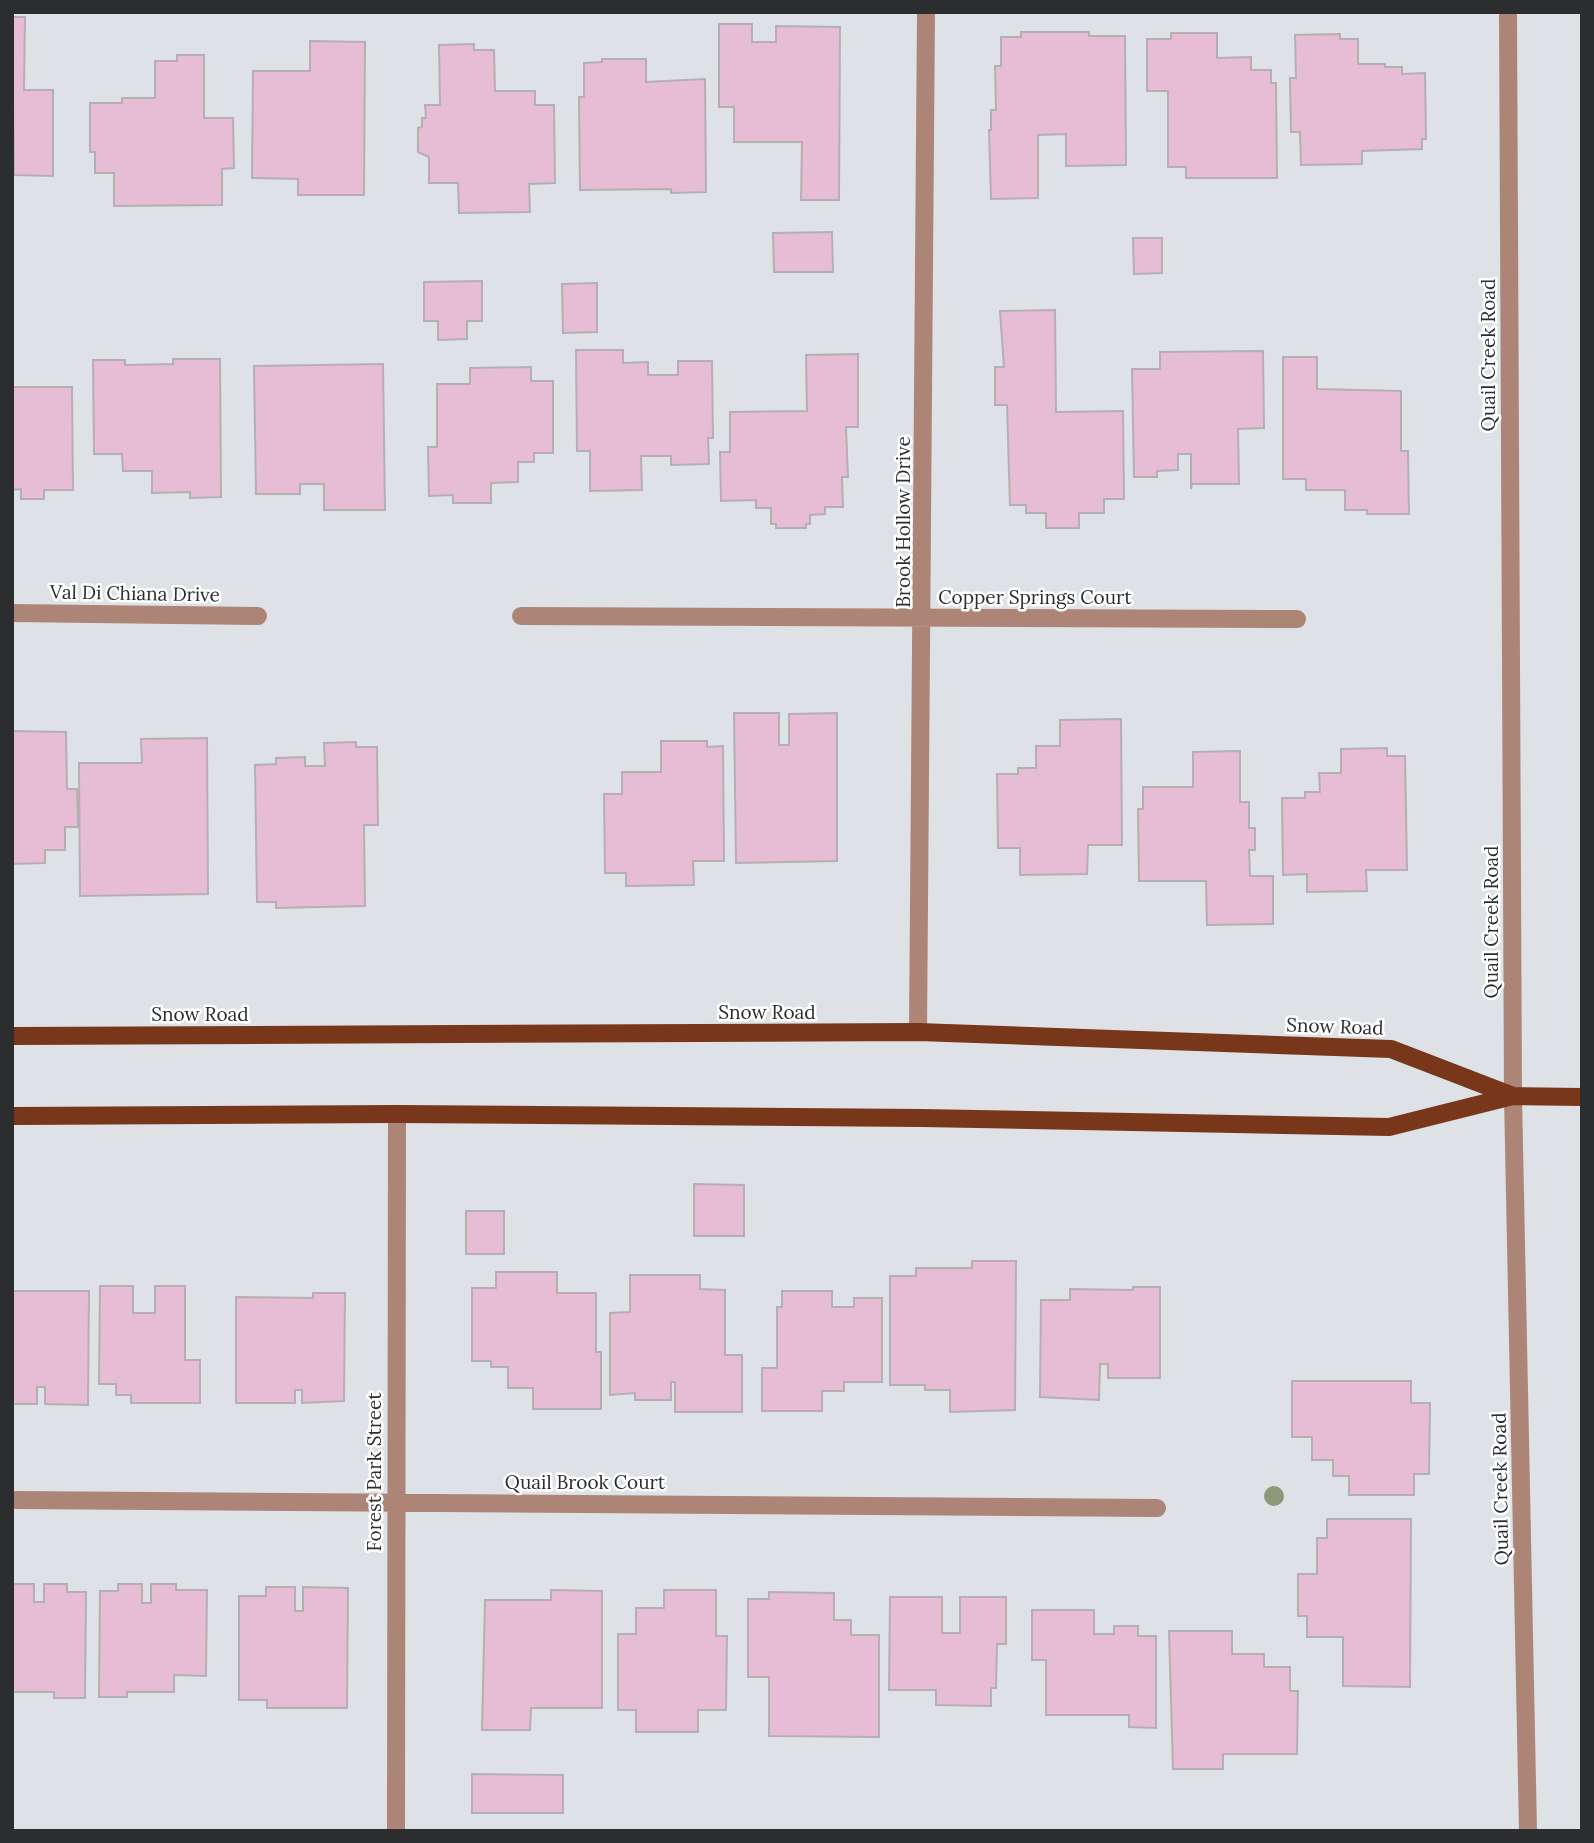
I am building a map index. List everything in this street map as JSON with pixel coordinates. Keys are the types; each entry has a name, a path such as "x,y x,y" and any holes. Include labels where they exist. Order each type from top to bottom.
{"main road":[{"name":"Snow Road","path":"12,1036 918,1032 1391,1049 1513,1096"},
{"name":"Snow Road","path":"12,1116 397,1114 936,1118 1389,1127 1513,1096 1582,1097"}],"street":[{"name":"Brook Hollow Drive","path":"918,1032 926,12"},
{"name":"Quail Creek Road","path":"1508,12 1513,1096 1528,1831"},
{"name":"Val Di Chiana Drive","path":"12,613 258,616"},
{"name":"Copper Springs Court","path":"522,616 1297,619"},
{"name":"Forest Park Street","path":"396,1831 397,1114"},
{"name":"Quail Brook Court","path":"12,1500 1157,1508"}],"building":[{"path":"12,17 25,17 24,90 53,90 53,176 14,175"},
{"path":"719,24 752,24 752,42 776,42 776,26 840,27 839,200 801,200 802,142 734,142 734,107 719,107"},
{"path":"1021,32 1089,32 1089,36 1125,36 1126,165 1066,166 1066,134 1038,135 1038,198 991,199 989,130 991,110 996,110 995,66 1001,66 1001,37 1021,37"},
{"path":"1171,33 1217,33 1217,58 1251,57 1251,70 1271,70 1271,83 1276,83 1277,178 1186,178 1186,167 1168,167 1168,91 1147,91 1147,39 1171,39"},
{"path":"1340,34 1340,39 1358,39 1358,64 1402,67 1402,74 1425,73 1426,139 1422,139 1422,149 1362,151 1362,164 1301,165 1300,132 1291,132 1290,78 1296,78 1295,35"},
{"path":"310,41 365,42 364,195 298,195 298,179 252,178 253,71 310,71"},
{"path":"474,44 474,50 494,50 495,91 535,91 535,105 554,105 555,183 529,184 530,212 459,213 458,183 429,183 429,157 418,152 418,128 422,127 422,118 426,118 425,105 440,105 439,45"},
{"path":"177,55 204,55 204,118 233,118 234,168 222,169 222,205 114,206 114,173 95,173 95,152 90,152 90,103 122,103 122,98 155,98 155,61 177,61"},
{"path":"602,59 646,59 646,82 705,79 706,192 671,193 671,189 580,190 579,97 584,97 584,63 602,62"},
{"path":"832,232 833,272 774,272 773,233"},
{"path":"1133,238 1162,238 1162,273 1134,274"},
{"path":"482,281 482,321 467,321 467,339 438,340 438,321 424,321 424,282"},
{"path":"597,283 597,332 563,333 562,284"},
{"path":"1055,310 1056,412 1123,411 1124,499 1104,499 1104,513 1079,513 1079,528 1046,528 1046,513 1026,513 1026,505 1010,505 1007,405 995,405 995,367 1004,367 1000,311"},
{"path":"576,350 623,350 623,363 648,362 648,375 678,375 678,361 712,361 713,438 708,438 709,464 671,465 671,456 641,456 642,490 590,491 590,451 577,451"},
{"path":"1263,351 1264,428 1238,429 1239,484 1192,484 1191,489 1191,454 1178,454 1178,470 1157,471 1157,477 1134,477 1132,369 1160,369 1160,352"},
{"path":"858,354 858,427 846,427 848,477 842,477 843,507 825,507 825,514 810,515 810,524 806,524 806,528 776,528 776,524 771,524 771,508 756,508 756,500 721,501 720,452 730,452 730,412 807,411 806,355"},
{"path":"1283,357 1317,357 1317,389 1401,391 1401,451 1408,451 1409,514 1367,514 1367,510 1345,510 1345,490 1306,490 1306,479 1283,479"},
{"path":"173,359 220,359 221,497 190,498 190,492 152,493 152,471 123,471 122,454 94,454 93,360 125,360 125,365 173,364"},
{"path":"383,364 385,510 324,510 324,484 300,484 300,494 256,494 254,366"},
{"path":"531,367 531,381 553,381 553,453 534,453 534,462 518,462 518,482 491,483 491,503 453,503 453,495 429,496 428,447 437,447 437,384 470,384 470,368"},
{"path":"12,387 72,387 73,490 44,490 44,499 21,499 21,489 12,490"},
{"path":"734,713 779,713 779,745 789,745 789,714 837,713 837,861 736,863"},
{"path":"1121,719 1122,845 1088,845 1087,874 1020,875 1020,848 998,848 997,774 1018,774 1018,768 1036,768 1036,746 1060,746 1060,720"},
{"path":"12,731 66,732 67,789 77,789 78,827 65,827 65,850 45,850 45,863 12,864"},
{"path":"207,738 208,894 80,896 79,763 142,763 141,739"},
{"path":"661,741 707,741 707,747 723,746 724,861 693,861 694,885 626,886 626,873 605,873 604,794 622,794 622,772 661,772"},
{"path":"356,742 356,747 377,747 378,825 364,825 365,906 276,908 276,902 257,902 255,765 276,764 276,758 305,757 305,766 325,766 324,743"},
{"path":"1387,748 1387,756 1405,756 1407,870 1366,870 1367,891 1307,892 1307,874 1283,875 1282,798 1305,798 1305,792 1320,792 1319,773 1341,773 1341,749"},
{"path":"1240,751 1240,802 1249,802 1249,828 1255,828 1255,850 1249,850 1250,876 1273,876 1273,924 1207,925 1206,881 1139,881 1138,809 1143,809 1143,787 1193,787 1193,752"},
{"path":"694,1184 744,1185 744,1236 694,1236"},
{"path":"466,1211 504,1211 504,1254 466,1254"},
{"path":"972,1261 1016,1261 1015,1410 950,1412 950,1390 925,1390 925,1385 890,1385 890,1276 916,1276 916,1268 972,1268"},
{"path":"496,1272 557,1272 557,1293 596,1293 596,1352 601,1352 601,1409 533,1409 533,1388 508,1388 508,1367 491,1367 491,1361 472,1361 472,1288 496,1288"},
{"path":"630,1275 700,1275 700,1289 725,1290 725,1355 742,1355 742,1412 675,1412 675,1382 671,1382 671,1400 635,1400 635,1393 610,1395 610,1313 630,1312"},
{"path":"100,1286 133,1286 133,1313 155,1313 155,1286 185,1286 185,1360 200,1360 200,1403 131,1403 131,1395 116,1395 116,1384 99,1384"},
{"path":"1133,1287 1160,1287 1160,1378 1108,1378 1108,1364 1100,1364 1099,1400 1040,1397 1041,1300 1070,1300 1070,1289 1133,1290"},
{"path":"13,1291 89,1291 88,1405 45,1404 45,1387 37,1387 37,1404 12,1404"},
{"path":"782,1291 832,1291 832,1307 854,1307 854,1298 882,1298 882,1382 844,1382 844,1391 822,1391 822,1411 762,1411 762,1368 777,1368 777,1307 782,1307"},
{"path":"313,1293 345,1293 344,1401 302,1403 302,1390 295,1390 295,1403 236,1403 236,1297 313,1298"},
{"path":"1292,1381 1411,1381 1411,1403 1430,1403 1429,1474 1414,1474 1414,1495 1349,1495 1349,1476 1333,1476 1333,1460 1312,1460 1312,1437 1292,1437"},
{"path":"1327,1519 1411,1519 1410,1687 1343,1686 1343,1637 1307,1637 1307,1616 1298,1616 1298,1574 1317,1574 1317,1538 1327,1538"},
{"path":"12,1584 34,1584 34,1602 44,1602 44,1584 67,1584 67,1592 86,1592 85,1698 54,1698 54,1692 12,1692"},
{"path":"118,1584 142,1584 142,1603 151,1603 151,1584 176,1584 176,1590 207,1590 206,1676 174,1675 174,1692 127,1692 127,1697 99,1697 100,1591 118,1591"},
{"path":"266,1587 295,1587 295,1611 303,1611 303,1587 348,1588 347,1708 267,1708 267,1700 239,1700 239,1596 266,1596"},
{"path":"551,1590 602,1591 602,1708 531,1708 530,1730 482,1730 485,1600 551,1600"},
{"path":"664,1590 716,1590 716,1636 727,1636 726,1710 698,1710 698,1732 636,1732 636,1710 618,1710 618,1634 636,1634 636,1608 664,1608"},
{"path":"769,1592 834,1593 834,1620 851,1620 851,1635 879,1635 879,1737 769,1736 769,1677 748,1677 748,1599 769,1599"},
{"path":"890,1597 942,1597 942,1633 960,1633 960,1597 1006,1597 1006,1644 997,1644 996,1688 991,1688 991,1706 936,1705 936,1690 889,1690"},
{"path":"1032,1610 1094,1610 1094,1634 1114,1634 1114,1626 1138,1626 1138,1636 1156,1636 1156,1728 1129,1727 1129,1715 1046,1715 1046,1660 1032,1660"},
{"path":"1169,1631 1232,1631 1232,1654 1264,1654 1264,1667 1290,1667 1290,1691 1298,1691 1297,1754 1223,1754 1223,1769 1173,1769"},
{"path":"472,1774 563,1775 563,1813 472,1813"}]}
